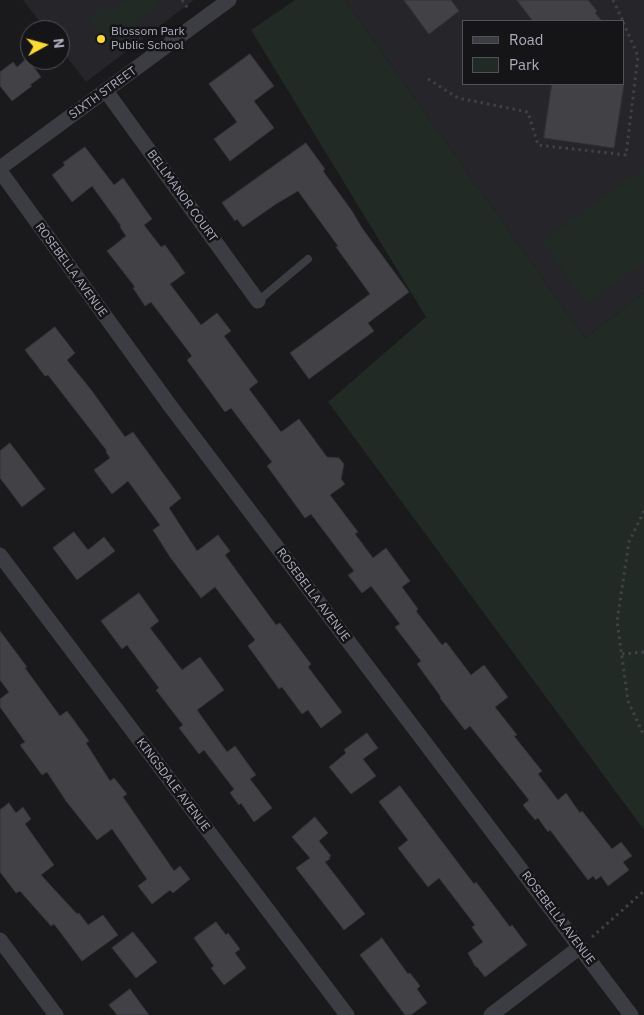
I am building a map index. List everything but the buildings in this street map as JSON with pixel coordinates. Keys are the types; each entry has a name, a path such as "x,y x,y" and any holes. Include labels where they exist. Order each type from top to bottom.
{"street":[{"name":"SIXTH STREET","path":"0,170 229,0"},
{"name":"BELLMANOR COURT","path":"106,91 258,301"},
{"name":"ROSEBELLA AVENUE","path":"0,170 171,407 631,1015"},
{"name":"KINGSDALE AVENUE","path":"0,555 347,1015"},
{"path":"0,940 56,1015"},
{"path":"491,1015 580,947"}],"lane":[{"path":"258,301 308,259"}],"path":[{"path":"613,0 622,20"},
{"path":"428,79 458,98 528,112 538,145 626,155 638,56 624,24"},
{"path":"644,511 629,542 617,621 628,701 644,736"},
{"path":"622,654 644,652"},
{"path":"580,947 644,891"}],"shaded area":[{"name":"Blossom Park Public School","path":"23,0 194,0 86,82 70,61 70,20 38,20"},
{"path":"345,0 644,0 644,293 585,338"}],"green space":[{"path":"126,0 158,0 160,3 108,46 89,16 105,6 113,9"},
{"path":"295,0 345,0 585,338 644,293 644,830 328,402 426,317 251,30"},
{"path":"644,168 644,262 586,304 542,241"}],"place":[{"name":"Blossom Park Public School","path":"101,39"}]}
